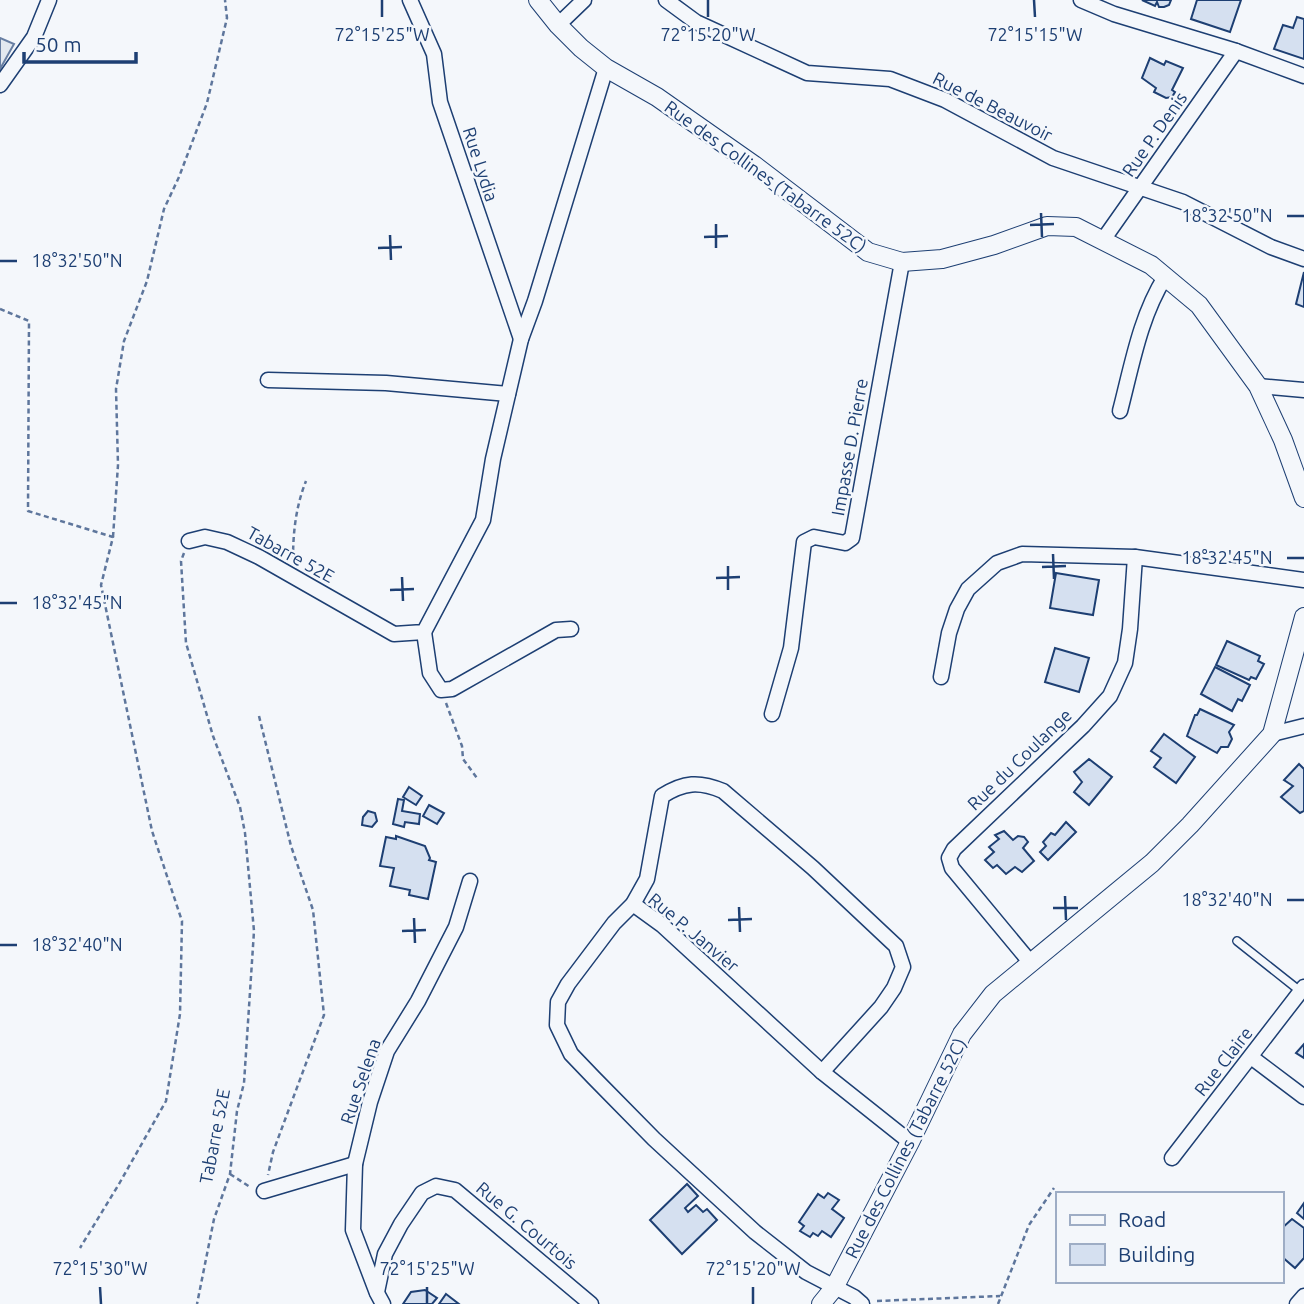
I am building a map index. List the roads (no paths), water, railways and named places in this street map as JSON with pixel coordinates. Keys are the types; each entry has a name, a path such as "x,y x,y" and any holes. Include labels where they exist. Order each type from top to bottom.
{"street":[{"path":"0,85 34,37 48,0"},
{"name":"Rue Lydia","path":"410,0 434,54 440,102 521,339"},
{"name":"Rue des Collines (Tabarre 52C)","path":"538,0 581,48 607,68 657,97 744,158 868,252 902,262 942,259 994,245 1047,226 1076,227 1151,265 1199,305 1258,386 1283,440 1304,498"},
{"path":"558,25 584,0"},
{"name":"Rue de Beauvoir","path":"666,0 696,23 807,73 890,79 945,100 1053,158 1183,202 1271,247 1304,259"},
{"path":"1081,0 1114,14 1236,51 1304,76"},
{"name":"Rue P. Denis","path":"1103,240 1236,51"},
{"path":"571,629 556,630 453,689 442,690 430,673 424,632 483,520 493,459 521,339 607,68"},
{"name":"Impasse D. Pierre","path":"772,714 791,648 804,542 814,537 845,542 852,538 902,262"},
{"path":"1120,411 1142,325 1152,298 1165,277"},
{"path":"268,380 386,383 508,394"},
{"path":"1258,386 1304,390"},
{"name":"Tabarre 52E","path":"189,541 205,537 227,542 394,634 424,632"},
{"path":"941,677 949,633 957,609 968,589 997,563 1022,554 1135,557 1304,580"},
{"name":"Rue du Coulange","path":"1030,962 952,868 949,858 954,849 1074,735 1110,696 1125,663 1135,557"},
{"name":"Rue des Collines (Tabarre 52C)","path":"821,1304 834,1288 910,1143 961,1034 993,994 1152,863 1272,734 1304,617"},
{"path":"1272,734 1304,726"},
{"path":"633,904 647,879 662,796 676,786 709,785 723,790 813,868 896,946 903,967 894,988 881,1007 822,1072"},
{"name":"Rue Selena","path":"380,1299 353,1230 355,1164 370,1102 387,1051 418,1001 456,927 470,881"},
{"name":"Rue P. Janvier","path":"861,1303 806,1272 755,1232 654,1139 571,1054 557,1025 558,1002 568,984 614,923 633,904 662,925 822,1072 910,1143"},
{"name":"Rue Claire","path":"1172,1158 1302,989"},
{"path":"1251,1057 1304,1097"},
{"path":"264,1191 355,1164"},
{"name":"Rue G. Courtois","path":"380,1299 385,1254 422,1193 436,1186 455,1190 590,1304"},
{"path":"1297,1304 1304,1296"}],"lane":[{"path":"1237,942 1302,989"}]}
